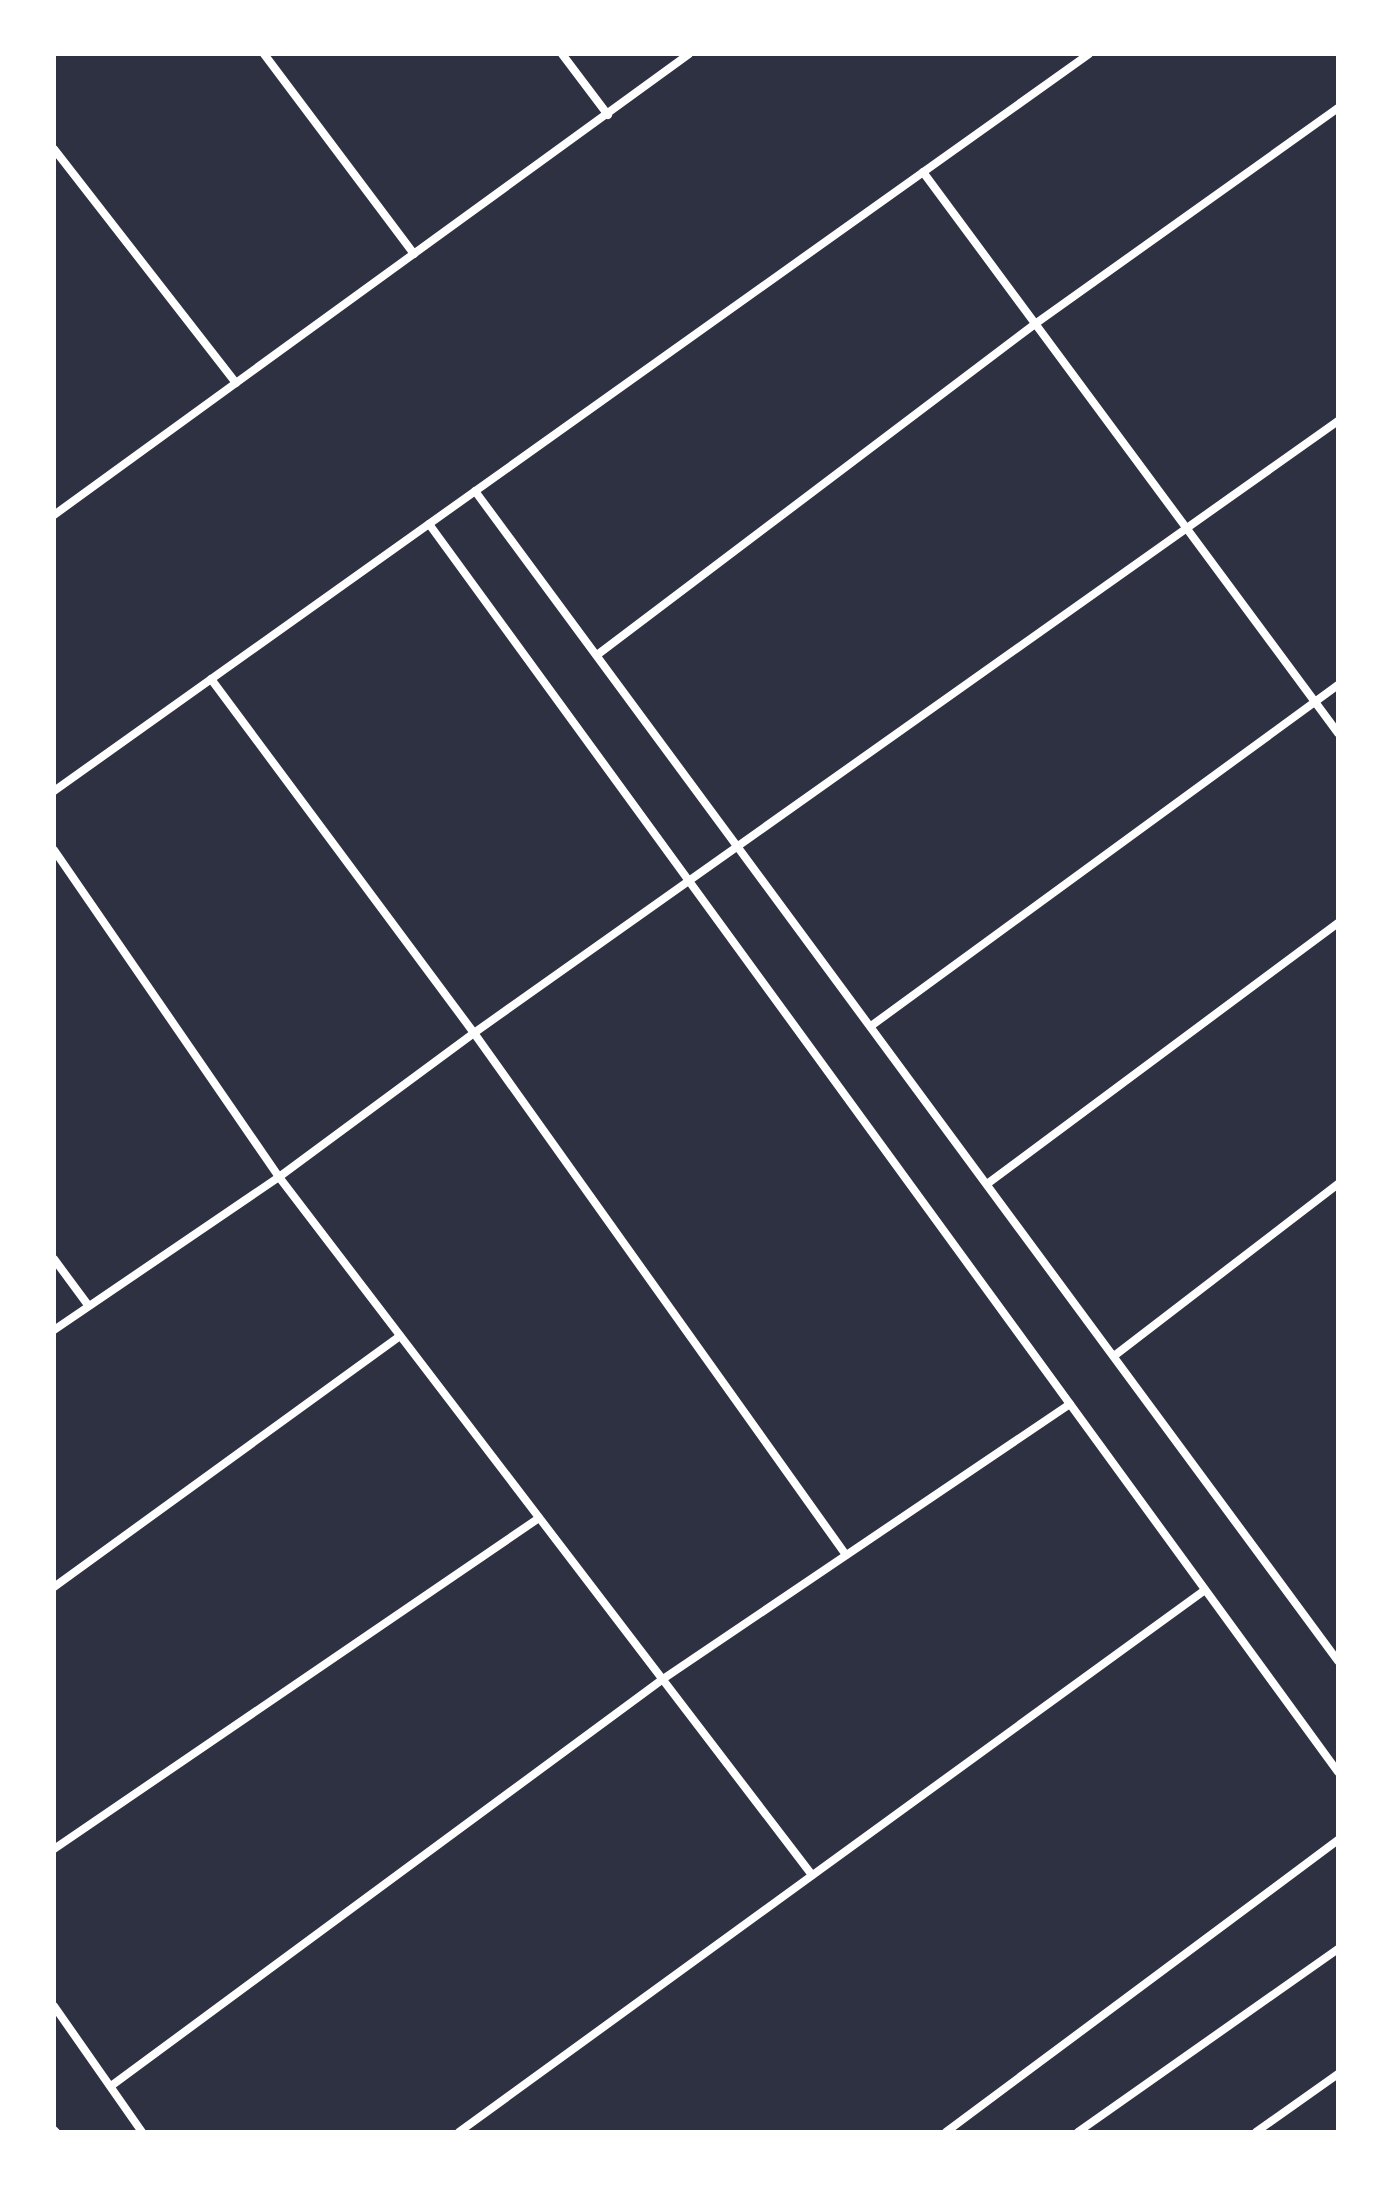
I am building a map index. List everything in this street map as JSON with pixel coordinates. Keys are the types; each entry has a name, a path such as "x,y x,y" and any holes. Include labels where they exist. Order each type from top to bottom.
{"street":[{"path":"264,54 414,254"},
{"path":"562,54 608,115"},
{"path":"54,515 689,54"},
{"path":"54,791 1089,54"},
{"path":"597,655 1035,324 1338,108"},
{"path":"54,149 236,383"},
{"path":"923,172 1338,733"},
{"path":"54,1330 279,1177 474,1033 691,883 1338,421"},
{"path":"475,491 1338,1661"},
{"path":"429,524 1338,1772"},
{"path":"211,679 474,1033 846,1555"},
{"path":"871,1026 1338,685"},
{"path":"54,850 279,1177 812,1875"},
{"path":"987,1184 1338,923"},
{"path":"1114,1356 1338,1184"},
{"path":"54,1259 88,1305"},
{"path":"54,1587 400,1336"},
{"path":"111,2086 663,1679 1070,1404"},
{"path":"54,1849 539,1518"},
{"path":"459,2132 1205,1590"},
{"path":"946,2132 1338,1840"},
{"path":"1078,2132 1338,1949"},
{"path":"54,2006 142,2132"},
{"path":"1256,2132 1338,2074"}]}
